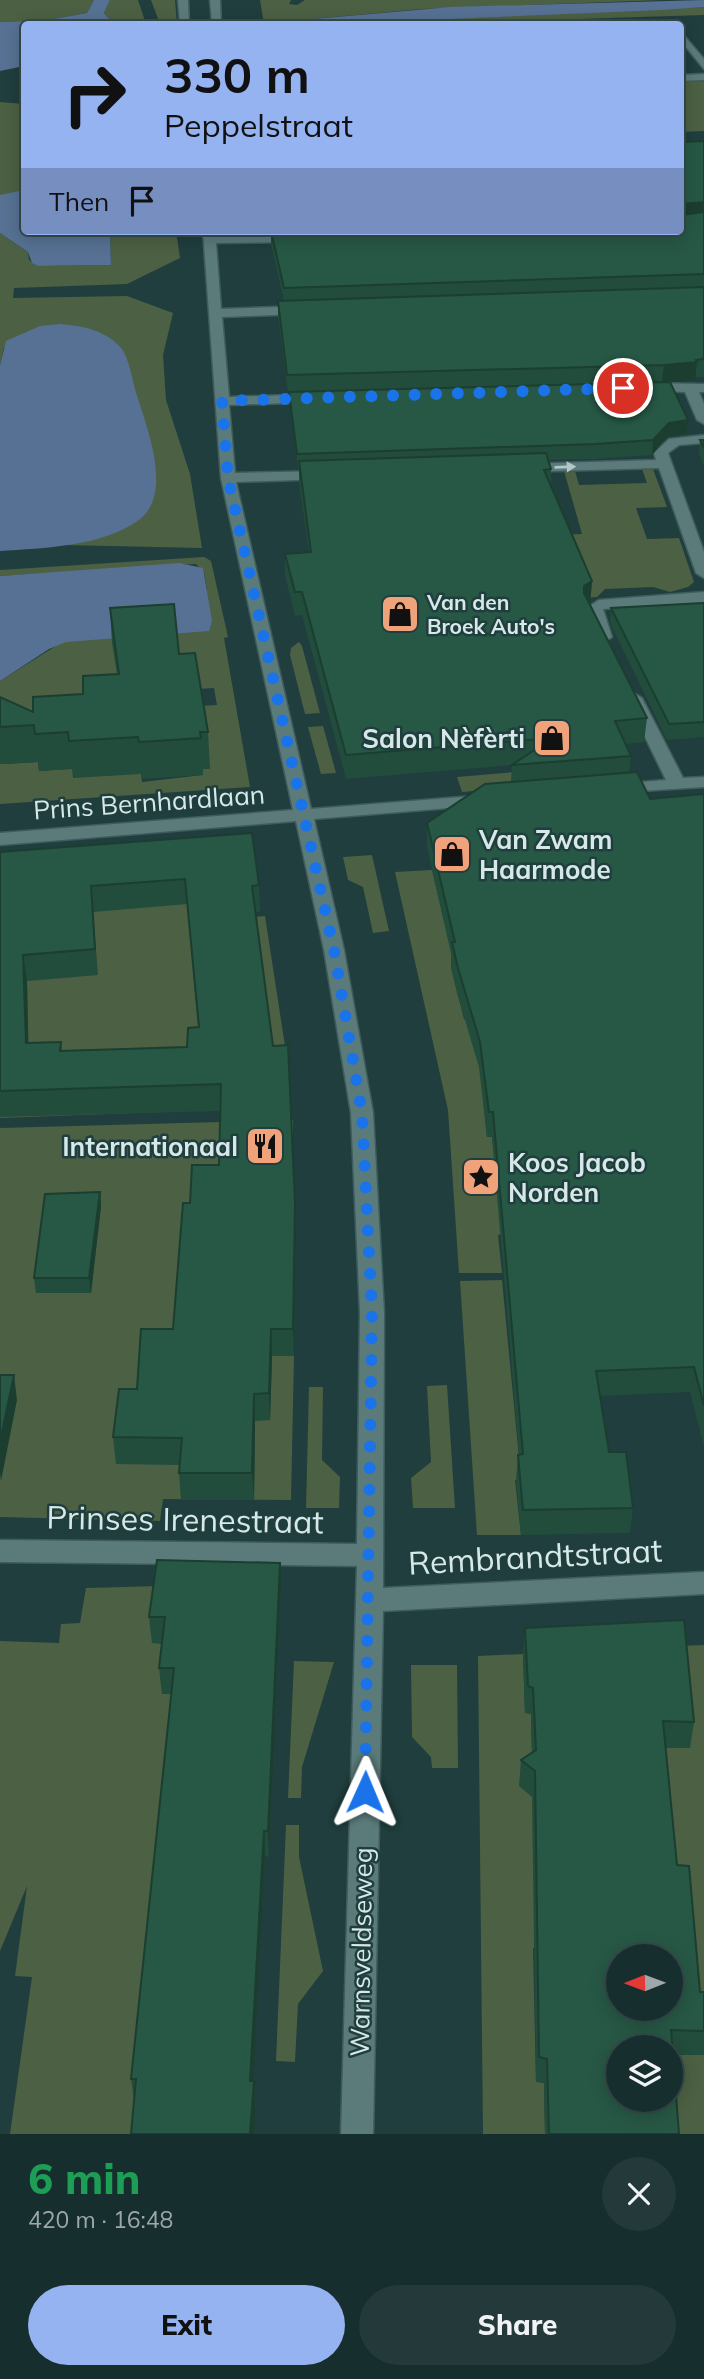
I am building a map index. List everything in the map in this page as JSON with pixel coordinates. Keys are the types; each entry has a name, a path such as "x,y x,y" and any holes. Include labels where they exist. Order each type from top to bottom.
{"street":[{"path":"183,0 185,21"},
{"path":"215,0 216,21"},
{"path":"684,38 704,66"},
{"path":"684,78 704,78"},
{"path":"210,235 309,237"},
{"name":"Warnsveldseweg","path":"210,235 228,478 334,950 362,1113 372,1313 370,1600 357,2134"},
{"path":"215,313 325,310"},
{"path":"635,387 697,388 704,420"},
{"path":"222,401 335,397"},
{"path":"704,439 679,441 665,446 661,453 704,573"},
{"path":"506,469 664,464"},
{"path":"228,478 344,474"},
{"path":"611,650 593,615 593,609 599,605 704,597"},
{"path":"628,686 677,784"},
{"path":"597,790 704,782"},
{"name":"Prins Bernhardlaan","path":"0,839 303,817 505,798"},
{"name":"Prinses Irenestraat","path":"0,1551 369,1555"},
{"name":"Rembrandtstraat","path":"370,1600 704,1583"}],"green space":[{"path":"0,0 94,0 87,13 47,20 0,22"},
{"path":"110,0 138,0 145,21 111,21 104,13"},
{"path":"151,0 175,0 177,21 159,21"},
{"path":"260,0 291,0 289,4 297,5 305,0 663,0 423,9 264,21"},
{"path":"704,7 704,15 547,21 400,21"},
{"path":"684,80 704,80 704,131 684,132"},
{"path":"0,102 21,104 21,191 15,193 0,215"},
{"path":"0,233 28,252 29,260 38,266 111,265 110,235 177,235 180,258 127,284 14,288 13,298 127,296 173,313 163,355 166,400 190,474 202,548 63,545 114,533 140,519 4,347 0,365"},
{"path":"642,469 653,469 667,507 636,508 647,539 679,538 694,582 688,587 670,592 653,587 605,589 597,597 572,599 561,535 582,534 564,471 575,471 579,485 647,483"},
{"path":"204,557 211,561 228,637 224,638 250,787 0,804 0,760 5,764 38,762 39,771 140,764 142,782 203,775 202,769 209,768 185,707 217,705 214,688 183,690 0,737 0,681 59,644 207,590 204,572 196,564 0,576 0,570"},
{"path":"299,642 320,713 305,714 290,655 291,648"},
{"path":"323,726 336,773 321,774 308,727"},
{"path":"538,770 507,788 462,792 457,777"},
{"path":"372,855 389,931 373,933 363,887 348,880 343,857"},
{"path":"432,870 455,967 451,967 464,1019 468,1020 489,1107 484,1108 487,1137 492,1137 502,1234 498,1235 502,1273 459,1273 448,1110 395,872"},
{"path":"257,892 260,911 253,912 254,917 265,916 289,1072 217,1110 0,1118 0,916 83,893"},
{"path":"293,1120 293,1221 214,1251 294,1356 291,1500 163,1499 160,1521 0,1517 0,1128"},
{"path":"502,1280 521,1479 515,1480 521,1535 477,1535 460,1281"},
{"path":"447,1385 455,1508 413,1508 411,1478 431,1462 427,1386"},
{"path":"309,1387 323,1387 322,1460 340,1477 339,1508 306,1508"},
{"path":"159,1586 166,1616 162,1694 177,1694 137,2134 10,2134 32,1977 15,1976 27,1886 0,1951 0,1641 59,1643 61,1624 80,1623 86,1588"},
{"path":"704,1645 704,2134 673,2134 673,2112 683,2112 683,2035 671,2035 671,2021 683,2021 683,1944 669,1944 644,1747 679,1646"},
{"path":"523,1654 525,1712 531,1714 537,1948 533,1948 536,2081 544,2083 545,2134 483,2134 478,1656"},
{"path":"294,1661 334,1662 302,1767 301,1798 288,1798"},
{"path":"411,1665 457,1665 458,1768 432,1768 431,1757 412,1737"},
{"path":"286,1825 299,1825 299,1857 323,1971 298,2004 295,2062 276,2061"}],"water":[{"path":"94,0 110,0 104,13 111,21 24,21 47,20 87,13"},
{"path":"704,0 704,7 661,10 405,21 290,21 451,7"},
{"path":"21,21 21,67 0,71 0,22"},
{"path":"21,191 21,235 110,235 111,265 38,266 32,263 28,252 0,233 0,195"},
{"path":"60,324 101,333 122,349 150,438 156,476 155,493 150,508 139,520 107,536 72,544 0,551 0,365 6,341 40,326"},
{"path":"179,563 203,568 212,621 209,631 66,642 49,649 0,681 0,576"}],"building":[{"path":"704,141 704,202 684,204 684,142"},
{"path":"704,212 704,274 284,288 272,235 684,235 684,215"},
{"path":"704,287 704,359 664,365 287,375 278,301"},
{"path":"670,382 688,420 669,423 653,440 297,454 289,392"},
{"path":"546,453 551,469 544,470 592,581 584,586 584,593 647,718 615,721 631,756 512,765 552,738 346,755 302,592 295,592 285,554 311,552 299,461"},
{"path":"704,603 704,722 669,724 611,608"},
{"path":"174,604 179,654 195,653 208,732 200,732 201,738 139,742 138,737 69,741 68,732 35,734 34,725 0,727 0,697 33,712 33,697 83,694 83,676 119,674 110,608"},
{"path":"637,772 650,799 704,794 704,1406 694,1367 596,1371 609,1452 626,1452 633,1508 523,1510 518,1455 523,1454 493,1112 489,1112 480,1042 458,968 452,942 455,942 427,823 485,784"},
{"path":"252,833 259,885 252,886 273,1046 288,1045 295,1203 293,1329 271,1329 269,1393 254,1394 252,1473 179,1473 182,1438 113,1437 119,1389 137,1389 141,1329 173,1329 183,1203 190,1203 192,1165 219,1165 221,1084 0,1091 0,852","holes":["185,879 199,1027 188,1028 187,1047 60,1051 61,1042 26,1043 23,955 95,949 91,886"]},
{"path":"100,1192 89,1278 34,1278 45,1194"},
{"path":"0,1375 14,1375 0,1442"},
{"path":"157,1560 280,1563 268,1831 264,1831 250,2081 254,2081 250,2134 131,2134 136,2079 131,2079 174,1668 159,1668 165,1617 149,1617"},
{"path":"684,1620 694,1722 663,1721 677,1865 689,1866 700,1992 704,1992 704,2031 671,2030 671,2035 606,2035 606,2112 677,2112 679,2134 549,2134 547,2059 539,2057 535,1771 521,1760 536,1750 533,1688 528,1686 525,1628"}],"place":[{"name":"Van den Broek Auto's","path":"400,614"},
{"name":"Salon Nèfèrti","path":"552,738"},
{"name":"Van Zwam Haarmode","path":"452,854"},
{"name":"Internationaal","path":"265,1146"},
{"name":"Koos Jacob Norden","path":"481,1177"}],"route":[{"path":"365,1792 370,1600 372,1313 362,1113 334,950 228,478 222,401 623,388"}]}
